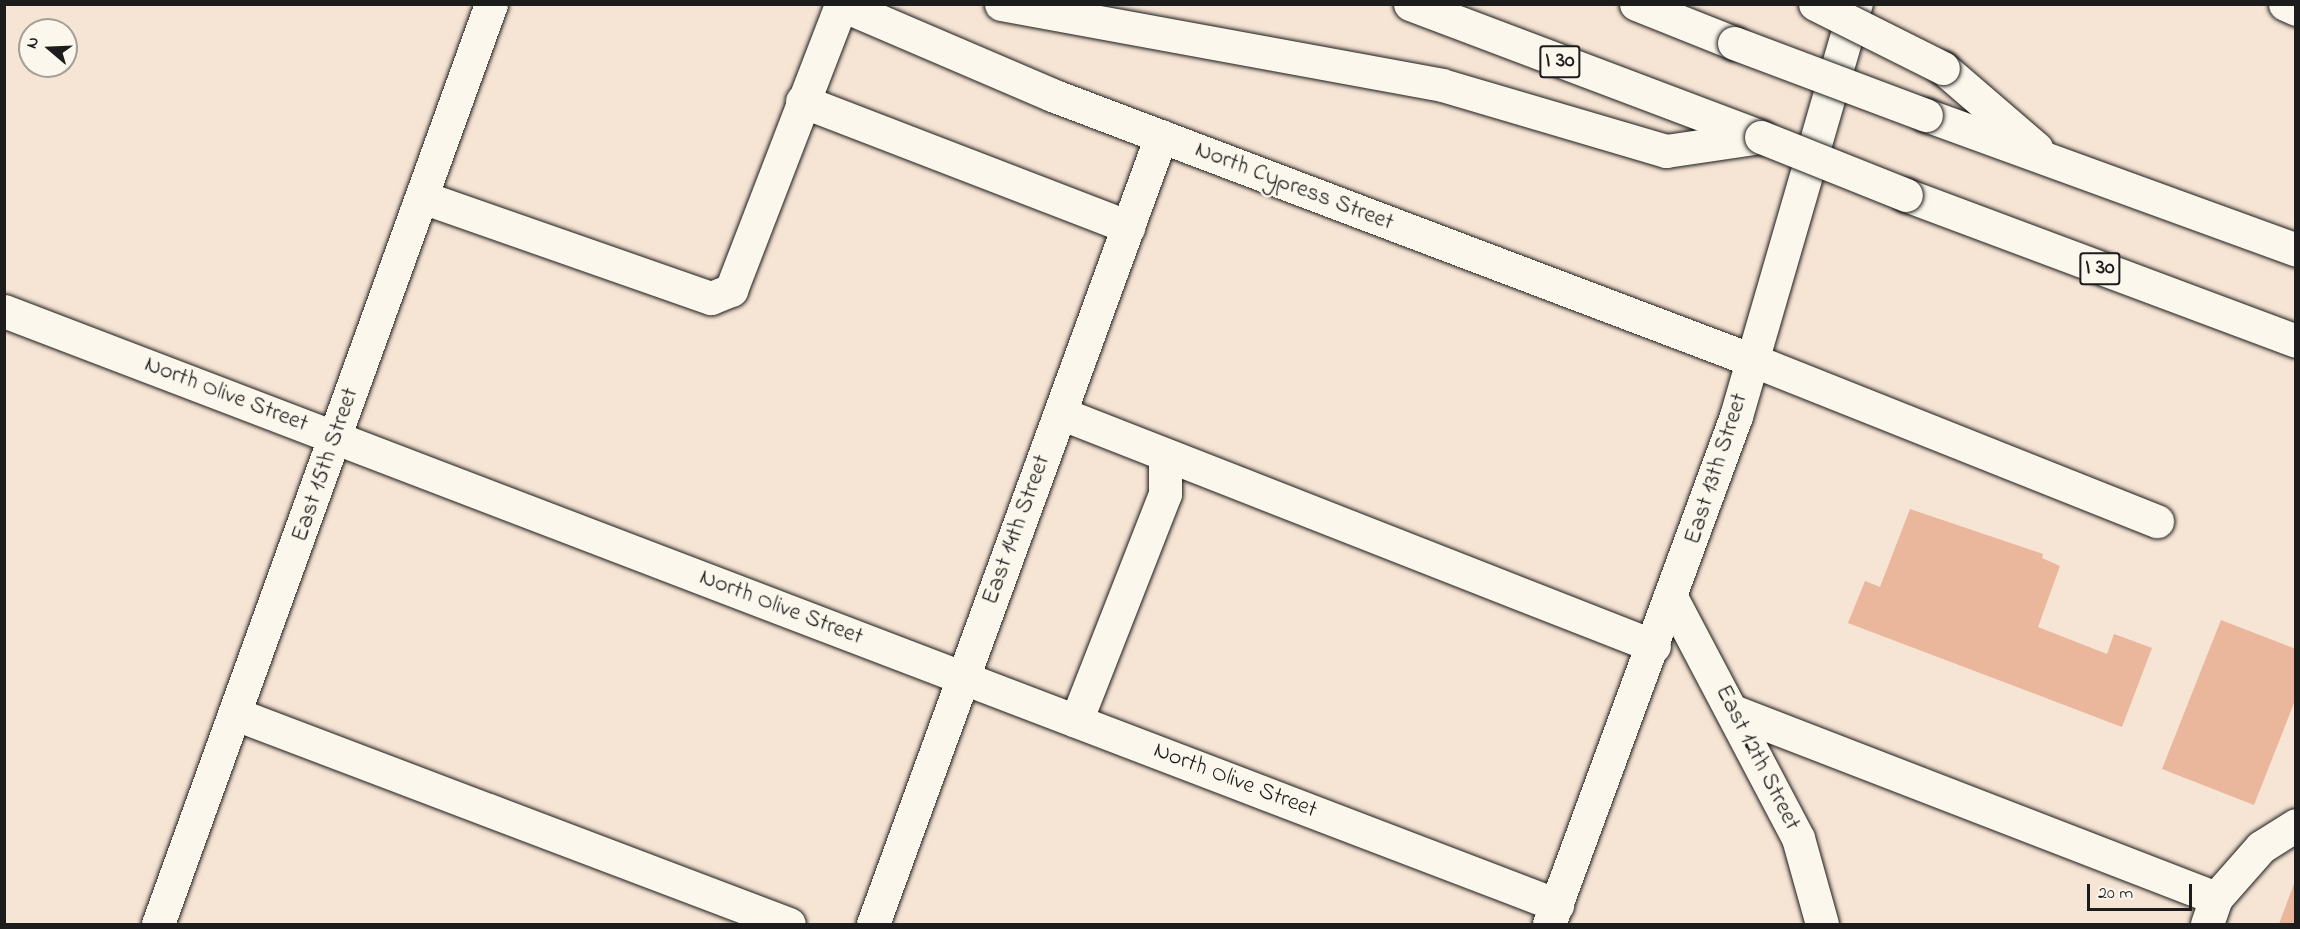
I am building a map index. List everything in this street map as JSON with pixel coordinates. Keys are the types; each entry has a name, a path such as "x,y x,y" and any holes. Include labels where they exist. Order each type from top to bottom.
{"main road":[{"name":"East 15th Street","path":"158,924 238,715 335,437 491,4"},
{"path":"1001,4 1442,85 1666,151 1706,133"},
{"name":"I 30","path":"1410,4 1706,133 1761,137 1906,195 2295,341"},
{"path":"1636,4 2053,163 2295,250"},
{"path":"1815,4 1943,68 2053,163"},
{"name":"East 13th Street","path":"1553,915 1672,599 1752,360 1856,4"},
{"path":"2285,4 2295,9"},
{"path":"422,197 711,298 731,290 840,5"},
{"name":"North Cypress Street","path":"840,5 1161,136 1752,360 2157,521"},
{"path":"802,101 1128,227"},
{"name":"East 14th Street","path":"873,924 1161,136"},
{"name":"North Olive Street","path":"4,311 1076,721 1553,915"},
{"path":"1060,413 1654,646"},
{"path":"1076,721 1165,494 1166,455"},
{"name":"East 12th Street","path":"1672,599 1735,712 1798,838 1822,924"},
{"path":"1735,712 2211,911 2261,847 2295,825"},
{"path":"238,715 789,924"}],"building":[{"path":"1910,509 2043,554 2042,558 2060,566 2038,627 2107,654 2114,634 2152,648 2122,727 1848,623 1865,581 1880,587"},
{"path":"2221,620 2296,649 2296,698 2254,805 2162,769"},
{"path":"2295,881 2296,924 2279,924"}]}
